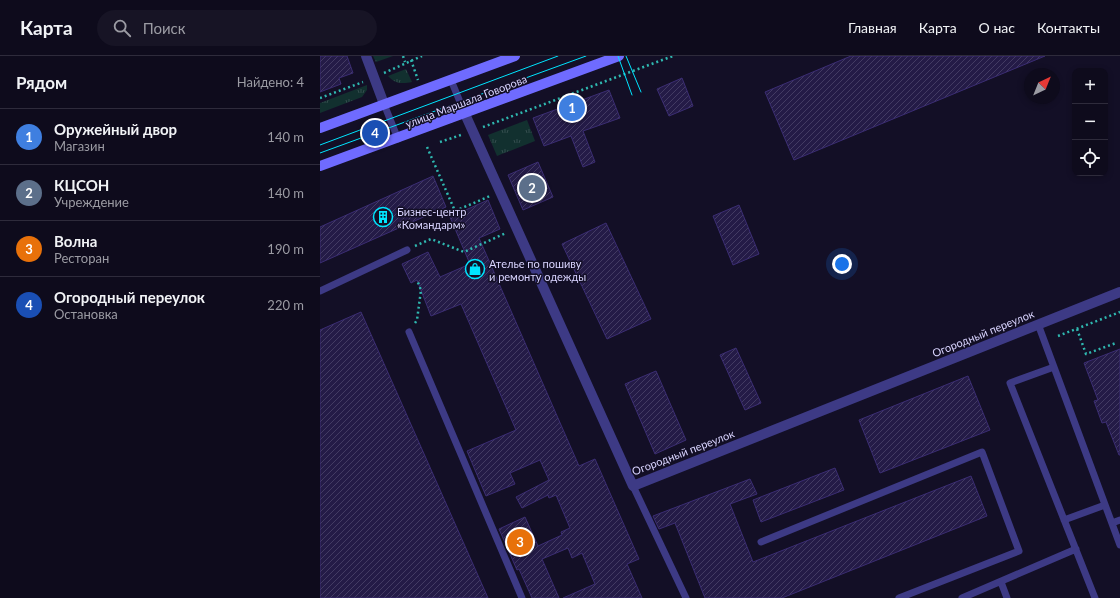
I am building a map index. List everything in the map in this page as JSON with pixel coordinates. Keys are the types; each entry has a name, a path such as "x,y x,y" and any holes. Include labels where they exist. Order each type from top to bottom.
{"main road":[{"path":"320,128 515,56"},
{"name":"улица Маршала Говорова","path":"320,166 398,139 619,56"}],"street":[{"path":"366,56 384,104"},
{"name":"Огородный переулок","path":"465,114 633,486 1120,292"}],"lane":[{"path":"451,80 465,114"},
{"path":"384,104 398,139"},
{"path":"320,291 406,250"},
{"path":"1038,324 1120,545"},
{"path":"409,332 522,598"},
{"path":"1054,367 1010,383 1095,598"},
{"path":"761,542 982,452 1019,551 899,598"},
{"path":"633,486 686,598"},
{"path":"1064,520 1105,504"},
{"path":"1112,523 1120,520"},
{"path":"962,598 1076,549"},
{"path":"1001,582 1007,598"}],"path":[{"path":"402,56 405,62"},
{"path":"382,74 405,62 422,56"},
{"path":"440,142 673,56"},
{"path":"411,60 418,81"},
{"path":"320,98 366,80"},
{"path":"427,147 455,211 492,195"},
{"path":"406,250 431,239 464,252 509,232"},
{"path":"409,332 417,320 421,290 417,280"},
{"path":"1058,336 1120,312"},
{"path":"1077,329 1086,354 1116,343"}],"green space":[{"path":"373,56 393,56 376,62"},
{"path":"406,69 412,82 399,83 393,81 388,76"},
{"path":"367,85 367,90 362,97 320,113 320,103"},
{"path":"527,120 535,141 497,156 488,135"}],"building":[{"path":"320,56 347,56 353,73 339,78 341,84 320,92"},
{"path":"851,56 1045,56 794,160 765,92"},
{"path":"682,78 693,106 669,116 657,89"},
{"path":"609,90 620,118 583,131 595,162 583,167 571,136 544,146 533,118"},
{"path":"538,162 553,197 523,210 508,175"},
{"name":"Бизнес-центр «Командарм»","path":"433,176 446,207 320,263 320,227"},
{"path":"488,200 500,229 479,238 579,466 595,459 639,559 627,564 642,598 563,598 595,584 582,553 572,558 568,548 542,559 559,598 532,598 519,569 517,570 499,529 525,517 538,546 562,535 561,532 570,528 556,495 549,498 548,495 522,508 516,497 549,480 540,460 510,473 515,484 486,496 467,451 516,430 461,304 431,316 417,280 411,283 402,264 428,252 440,277 470,264 450,217"},
{"path":"739,205 759,254 733,265 713,216"},
{"path":"606,223 651,319 607,339 562,244"},
{"path":"361,312 488,598 320,598 320,330"},
{"path":"736,348 761,403 745,410 720,355"},
{"path":"1120,349 1119,455 1106,422 1102,423 1094,401 1098,400 1084,363"},
{"path":"656,371 686,440 655,454 625,384"},
{"path":"968,376 990,430 880,473 859,420"},
{"path":"835,468 844,490 761,522 753,500"},
{"path":"971,476 987,516 782,598 705,598 675,523 659,529 653,516 750,479 757,494 730,504 753,562"}],"tram line":[{"path":"320,145 558,56"},
{"path":"320,153 586,56"},
{"path":"618,56 632,95"},
{"path":"626,56 641,92"}],"place":[{"name":"Оружейный двор","path":"572,108"},
{"name":"Огородный переулок","path":"375,133"},
{"name":"КЦСОН","path":"532,188"},
{"name":"Бизнес-центр «Командарм»","path":"383,217"},
{"name":"Ателье по пошиву и ремонту одежды","path":"475,269"},
{"name":"Волна","path":"520,542"}]}
